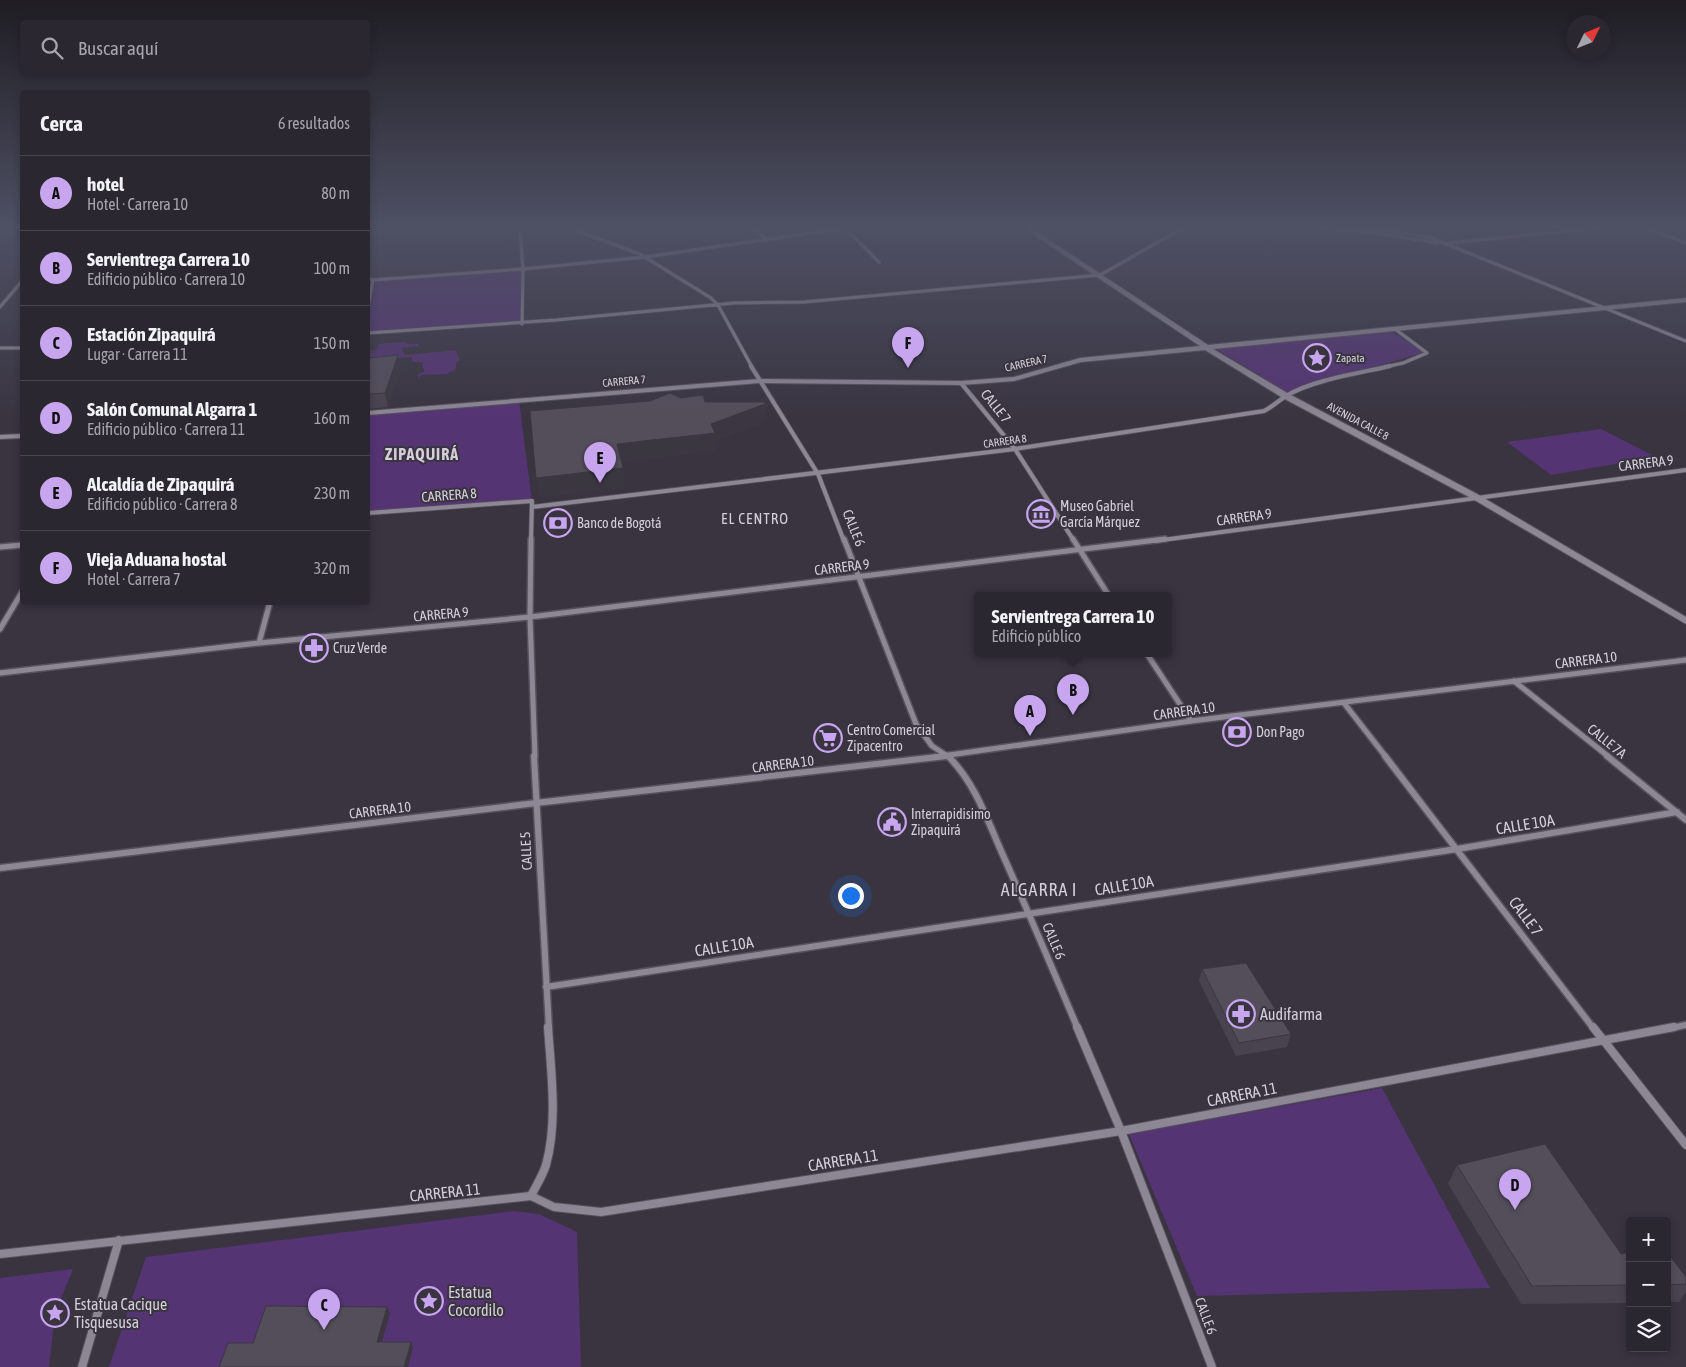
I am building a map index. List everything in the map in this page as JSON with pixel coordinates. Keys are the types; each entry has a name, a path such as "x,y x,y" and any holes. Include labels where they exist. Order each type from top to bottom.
{"street":[{"path":"0,307 13,292"},
{"path":"522,324 523,292"},
{"name":"CALLE 6","path":"702,292 712,298 718,306 759,381 818,474 916,724 932,746 948,756 968,778 1029,913 1121,1131 1212,1367"},
{"path":"370,333 522,324 718,306 780,301 804,302 916,292"},
{"name":"AVENIDA CALLE 8","path":"1125,292 1209,349 1286,396 1474,496 1685,620"},
{"path":"1565,292 1686,341"},
{"name":"CARRERA 7","path":"370,413 759,381 961,383 1014,379 1080,360 1209,349 1686,300"},
{"name":"CARRERA 8","path":"370,513 532,504 818,474 1015,449 1264,411 1276,405 1286,396 1316,384 1403,362 1427,353 1395,329"},
{"path":"0,348 20,348"},
{"name":"CALLE 7","path":"961,383 1015,449 1078,551 1106,592"},
{"path":"0,437 20,436"},
{"name":"CARRERA 9","path":"0,673 259,643 530,617 1078,551 1474,496 1686,470"},
{"name":"CALLE 5","path":"531,1196 545,1167 551,1140 552,1090 536,803 530,617 532,504"},
{"path":"0,547 20,545"},
{"path":"0,630 20,595"},
{"path":"259,643 269,605"},
{"path":"1149,657 1191,720"},
{"name":"CARRERA 10","path":"0,868 536,803 948,756 1191,720 1344,703 1514,680 1686,660"},
{"name":"CALLE 7A","path":"1514,680 1686,820"},
{"name":"CALLE 7","path":"1344,703 1458,849 1602,1039 1686,1145"},
{"name":"CALLE 10A","path":"546,987 1458,849 1677,812"},
{"name":"CARRERA 11","path":"0,1254 531,1196 554,1207 601,1212 1121,1131 1602,1039 1686,1025"},
{"path":"82,1367 119,1240"}],"shaded area":[{"path":"374,292 521,292 521,321 370,332 370,309"},
{"path":"1390,331 1425,352 1287,392 1215,348"},
{"path":"404,342 418,344 419,346 401,348 405,355 456,350 460,361 457,361 455,371 448,374 421,375 418,378 418,374 424,372 422,362 413,362 411,357 397,358 370,368 370,351 377,350 378,344"},
{"path":"519,401 532,501 370,513 370,413"},
{"path":"1601,429 1656,457 1551,475 1507,442"},
{"path":"1382,1088 1490,1288 1197,1296 1129,1134"},
{"path":"514,1211 539,1214 577,1232 581,1367 109,1367 146,1257"},
{"path":"73,1269 55,1313 49,1367 0,1367 0,1278"}],"building":[{"path":"398,355 385,393 370,394 370,358"},
{"path":"670,393 681,398 703,395 705,402 765,402 765,404 711,424 715,433 617,444 623,468 536,478 530,411 650,401"},
{"name":"Audifarma","path":"1246,963 1291,1034 1239,1043 1202,969"},
{"path":"1545,1144 1621,1254 1626,1253 1626,1285 1532,1286 1457,1165"},
{"path":"1671,1257 1686,1277 1686,1284 1671,1285"},
{"path":"266,1306 387,1307 377,1342 411,1342 404,1367 219,1367 228,1343 253,1343"}],"place":[{"name":"Zapata","path":"1317,358"},
{"name":"Vieja Aduana hostal","path":"908,368"},
{"name":"Alcaldía de Zipaquirá","path":"600,483"},
{"name":"Museo Gabriel García Márquez","path":"1041,514"},
{"name":"Banco de Bogotá","path":"558,523"},
{"name":"Cruz Verde","path":"314,648"},
{"name":"Servientrega Carrera 10","path":"1073,715"},
{"name":"Don Pago","path":"1237,732"},
{"name":"hotel","path":"1030,736"},
{"name":"Centro Comercial Zipacentro","path":"828,738"},
{"name":"Interrapidisimo Zipaquirá","path":"892,822"},
{"name":"Audifarma","path":"1241,1014"},
{"name":"Salón Comunal Algarra 1","path":"1515,1210"},
{"name":"Estatua Cocordilo","path":"429,1301"},
{"name":"Estatua Cacique Tisquesusa","path":"55,1313"},
{"name":"Estación Zipaquirá","path":"324,1330"}],"district":[{"name":"ZIPAQUIRÁ","path":"422,454"},
{"name":"EL CENTRO","path":"755,519"},
{"name":"ALGARRA I","path":"1039,890"}]}
